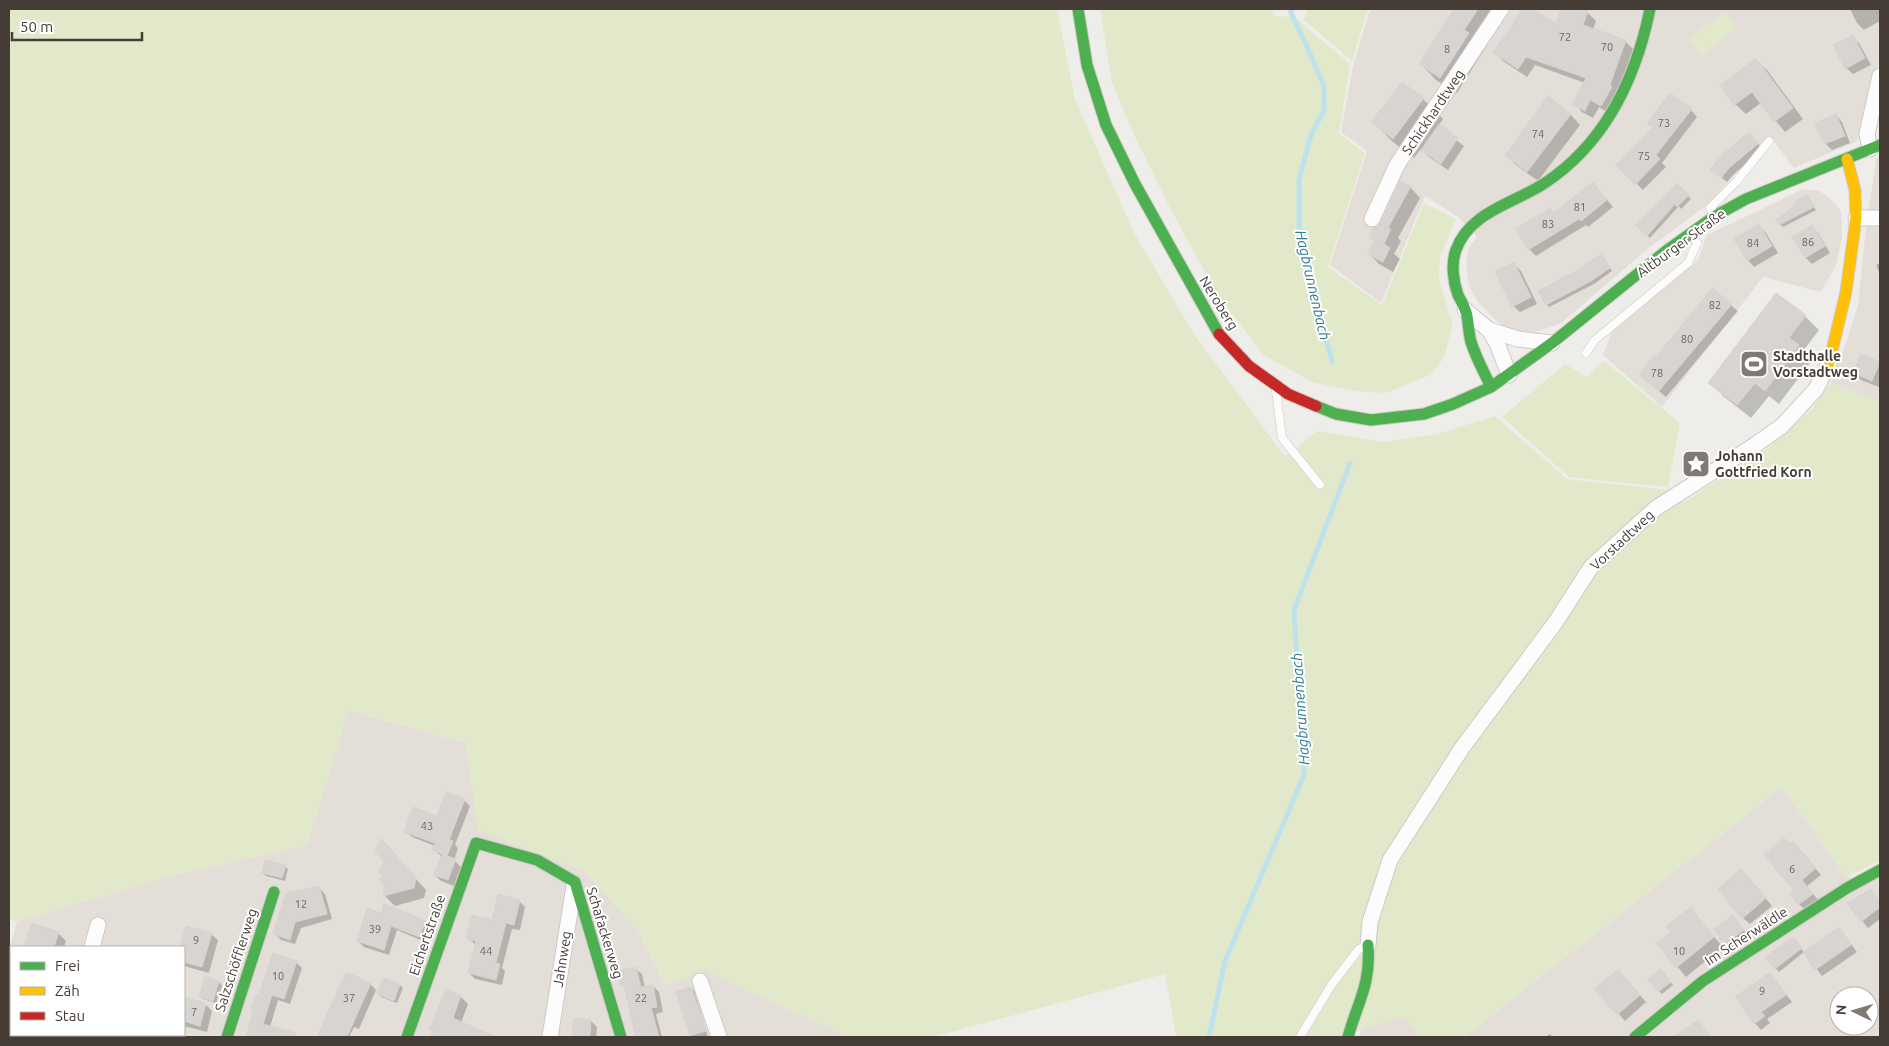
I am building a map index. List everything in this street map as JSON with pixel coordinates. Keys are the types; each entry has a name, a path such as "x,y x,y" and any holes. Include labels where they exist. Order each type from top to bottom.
{"street":[{"name":"Neroberg","path":"1078,9 1087,65 1106,125 1135,184 1219,334 1249,366 1288,394 1336,414 1371,420 1424,414 1453,404 1491,387"},
{"name":"Schickhardtweg","path":"1372,219 1396,165 1501,9"},
{"path":"1491,387 1470,339 1465,310 1457,291 1453,269 1456,249 1467,230 1489,214 1545,183 1574,160 1601,129 1624,92 1640,50 1650,9"},
{"path":"1875,147 1867,134 1880,76"},
{"name":"Altburger Straße","path":"1491,387 1552,343 1692,232 1715,216 1746,199 1875,147"},
{"name":"Vorstadtweg","path":"1368,945 1370,922 1390,860 1462,748 1555,623 1591,567 1656,508 1748,450 1782,426 1816,389 1829,363 1846,292 1856,218 1855,190 1847,159"},
{"path":"1856,218 1880,218"},
{"path":"1465,310 1489,330 1497,344 1509,375"},
{"path":"1489,330 1518,339 1552,343"},
{"name":"Schafackerweg","path":"476,843 537,860 574,882 620,1037"},
{"name":"Eichertstraße","path":"407,1037 476,843"},
{"name":"Im Scherwäldle","path":"1635,1037 1704,981 1848,888 1880,870"},
{"name":"Jahnweg","path":"550,1037 574,882"},
{"name":"Salzschöfflerweg","path":"227,1037 274,892"},
{"path":"92,946 98,925"},
{"path":"1348,1037 1366,986 1369,968 1368,945"},
{"path":"700,981 719,1037"}],"lane":[{"path":"1715,216 1710,208 1737,181 1770,141"},
{"path":"1586,353 1595,340 1688,263 1697,243 1692,232"},
{"path":"1275,384 1282,438 1320,485"},
{"path":"1300,1037 1332,984 1359,949 1368,945"}],"shaded area":[{"path":"1370,9 1880,9 1880,57 1862,134 1855,142 1794,168 1770,136 1707,205 1650,247 1560,324 1534,332 1505,329 1478,302 1469,286 1466,264 1469,247 1477,237 1460,218 1425,196 1381,303 1330,265 1367,151 1341,132 1353,66"},
{"path":"1880,157 1880,402 1830,383 1844,349 1858,305 1876,158"},
{"path":"1804,189 1820,191 1833,201 1841,211 1842,238 1836,265 1821,292 1763,277 1662,407 1603,355 1612,332 1698,260 1707,235"},
{"path":"348,710 466,743 479,830 584,871 637,929 665,985 706,971 850,1037 9,1037 10,946 10,1036 185,1036 185,946 10,946 17,921 178,874 307,845"},
{"path":"1782,787 1846,877 1880,879 1880,1037 1464,1037"},
{"path":"1404,1016 1420,1037 1359,1037 1361,1029"}],"green space":[{"path":"9,9 1057,9 1075,99 1133,231 1195,336 1285,457 1317,431 1384,442 1437,434 1495,416 1567,479 1667,490 1683,503 1768,448 1812,409 1830,383 1880,402 1880,861 1846,877 1782,787 1464,1037 1420,1037 1404,1016 1337,1037 1176,1037 1165,974 933,1037 850,1037 706,971 665,985 637,929 584,871 478,830 466,743 349,710 307,845 178,874 17,921 9,920"},
{"path":"1100,9 1269,9 1275,16 1294,17 1350,64 1339,133 1365,153 1328,267 1382,305 1424,203 1456,219 1440,256 1439,281 1453,324 1444,358 1430,375 1386,393 1354,391 1312,382 1262,354 1216,292 1172,212 1135,137 1112,83"},
{"path":"1307,9 1368,9 1352,61 1304,20"},
{"path":"1725,12 1737,28 1702,55 1689,39"},
{"path":"1604,361 1680,423 1668,487 1569,477 1502,417 1565,364 1587,377"}],"building":[{"path":"1454,9 1478,9 1464,30 1469,33 1440,78 1419,64"},
{"path":"1523,9 1533,9 1556,24 1561,9 1588,11 1583,25 1626,40 1610,85 1612,87 1601,106 1590,100 1585,111 1572,104 1586,78 1526,57 1518,69 1493,53"},
{"path":"1853,35 1865,58 1845,69 1833,45"},
{"path":"1756,58 1793,108 1774,122 1752,92 1734,105 1720,85"},
{"path":"1402,82 1424,98 1393,139 1371,122"},
{"path":"1670,93 1692,109 1656,155 1660,159 1635,185 1616,165 1653,127 1647,123"},
{"path":"1548,96 1571,114 1527,172 1505,155"},
{"path":"1836,114 1845,136 1824,144 1815,123"},
{"path":"1439,124 1458,138 1441,164 1421,150"},
{"path":"1749,132 1759,143 1729,168 1721,178 1710,169 1724,153"},
{"path":"1400,181 1411,186 1388,228 1391,229 1384,244 1390,248 1383,262 1367,254 1375,241 1369,238 1373,228 1381,223"},
{"path":"1593,182 1607,200 1581,221 1579,219 1528,250 1515,229 1550,208 1553,213"},
{"path":"1677,183 1689,195 1677,207 1675,204 1647,236 1635,225"},
{"path":"1807,194 1814,207 1779,225 1776,220 1795,205 1794,202"},
{"path":"1759,224 1772,246 1747,261 1734,239"},
{"path":"1812,225 1825,246 1805,258 1792,237"},
{"path":"1601,254 1610,268 1591,281 1546,305 1538,291 1574,272"},
{"path":"1514,262 1531,297 1512,307 1495,272"},
{"path":"1712,288 1732,304 1659,391 1639,375"},
{"name":"Stadthalle Vorstadtweg","path":"1776,293 1806,315 1789,338 1799,345 1765,391 1755,383 1737,405 1708,383"},
{"path":"1861,354 1880,362 1872,381 1853,373"},
{"path":"446,792 465,799 449,840 453,841 447,856 456,859 448,880 434,875 442,854 432,850 435,843 404,832 413,807 437,816"},
{"path":"381,838 416,878 414,888 383,896 384,886 379,880 383,876 379,872 384,862 375,851"},
{"path":"1784,838 1789,844 1793,841 1816,868 1802,880 1813,894 1798,905 1790,894 1794,891 1764,855"},
{"path":"265,860 286,865 282,878 262,873"},
{"path":"1741,869 1766,898 1742,919 1718,889"},
{"path":"319,886 327,914 295,922 290,940 273,934 286,893"},
{"path":"1871,889 1880,902 1880,907 1861,922 1847,903"},
{"path":"498,894 520,900 514,925 506,923 496,963 500,964 496,980 468,973 476,941 466,939 472,915 492,920"},
{"path":"383,903 426,921 419,937 391,926 384,950 357,941 367,908 382,913"},
{"path":"1691,907 1714,937 1676,968 1656,943 1671,932 1666,926"},
{"path":"1733,915 1744,930 1724,944 1714,929"},
{"path":"32,923 59,932 54,946 24,946"},
{"path":"186,926 212,933 202,967 185,962 185,946 180,946"},
{"path":"1839,927 1851,945 1815,970 1803,952"},
{"path":"1794,937 1802,948 1775,969 1765,957"},
{"path":"273,953 297,961 284,999 272,995 263,1024 296,1033 295,1037 246,1037 256,994 259,995"},
{"path":"636,967 641,987 653,985 657,1007 651,1008 659,1037 636,1037 624,986 621,986 618,971"},
{"path":"1618,969 1640,995 1617,1015 1594,989"},
{"path":"1661,969 1671,982 1658,992 1648,979"},
{"path":"346,972 371,983 347,1037 317,1037"},
{"path":"1770,972 1786,995 1761,1012 1765,1016 1754,1024 1735,997"},
{"path":"205,976 219,981 213,1001 199,997"},
{"path":"383,978 400,984 394,1001 377,994"},
{"path":"691,987 706,1031 690,1036 676,992"},
{"path":"446,989 461,995 453,1018 496,1037 430,1037 433,1031 429,1029"},
{"path":"185,997 206,1003 200,1026 185,1021"},
{"path":"574,1018 591,1020 590,1037 572,1037"},
{"path":"1698,1020 1711,1037 1674,1037"}],"waterway":[{"name":"Hagbrunnenbach","path":"1291,9 1291,13 1324,86 1324,110 1311,135 1299,180 1299,229 1332,362"},
{"name":"Hagbrunnenbach","path":"1209,1037 1225,961 1304,775 1294,610 1350,463"}],"traffic: fast":[{"path":"1078,9 1087,65 1106,125 1135,184 1219,334"},
{"path":"1491,387 1473,348 1466,312 1456,290 1453,266 1456,250 1462,237 1482,217 1545,183 1585,149 1615,107 1626,84 1636,60 1650,9"},
{"path":"1316,406 1336,414 1371,420 1424,414 1453,404 1491,387 1552,343 1666,251 1715,216 1746,199 1880,145"},
{"path":"407,1037 476,843 537,860 575,882 621,1037"},
{"path":"1635,1037 1703,981 1847,888 1880,870"},
{"path":"227,1037 274,892"},
{"path":"1348,1037 1366,982 1368,945"}],"traffic: slow":[{"path":"1829,363 1846,292 1856,218 1855,190 1847,159"}],"traffic: jam":[{"path":"1219,334 1249,366 1288,394 1316,406"}],"place":[{"name":"Stadthalle Vorstadtweg","path":"1754,364"},
{"name":"Johann Gottfried Korn","path":"1696,464"}]}
